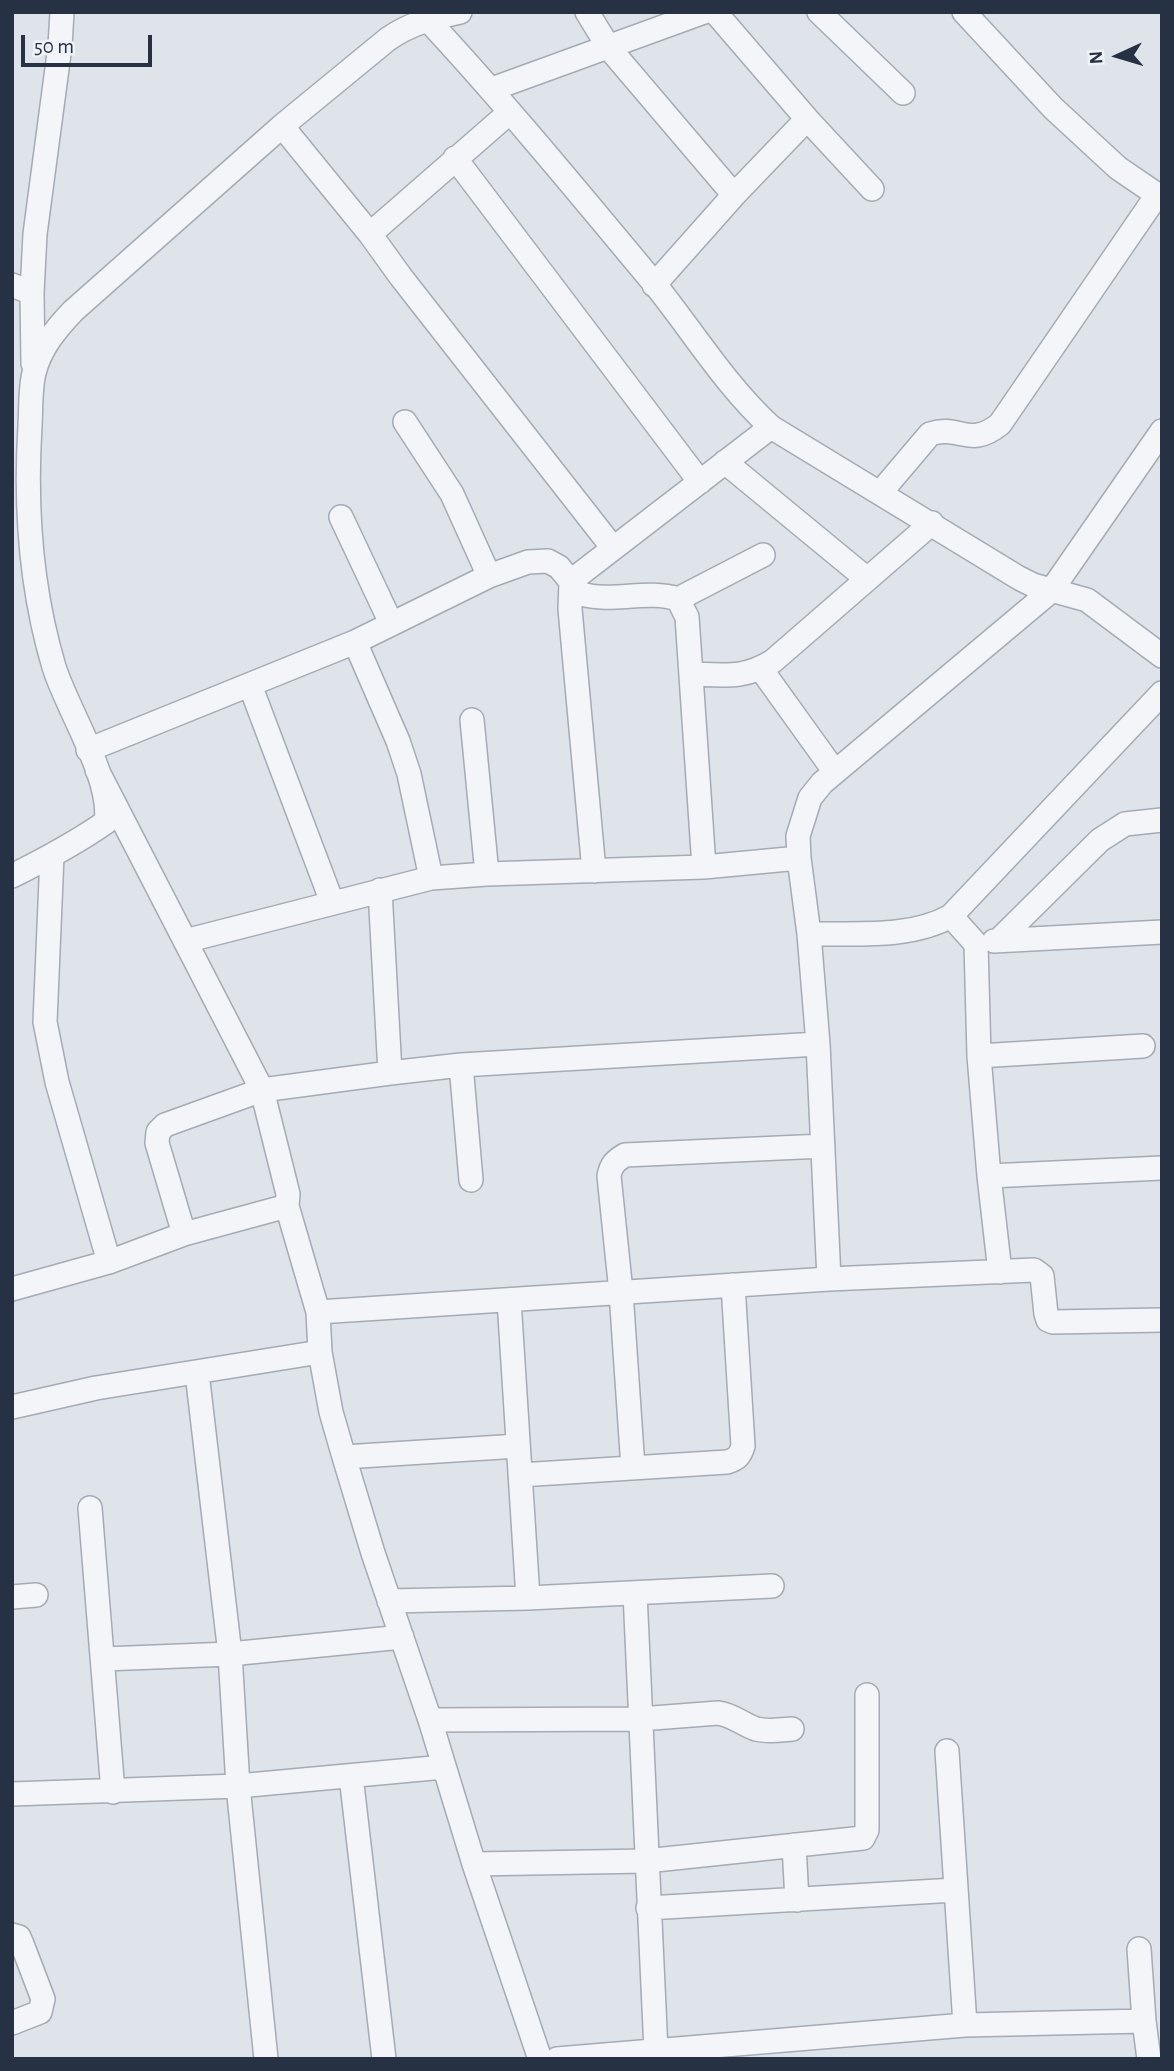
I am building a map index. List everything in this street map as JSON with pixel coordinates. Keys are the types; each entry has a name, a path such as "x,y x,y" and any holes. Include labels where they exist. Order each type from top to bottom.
{"street":[{"path":"62,12 60,46 35,234 22,289 34,373 28,462 29,509 35,574 55,668 97,771 262,1090 288,1194 287,1206 318,1312 320,1352 331,1412 474,1864 540,2059"},
{"path":"587,12 608,48 734,195"},
{"path":"492,89 704,12"},
{"path":"715,12 807,119 872,189"},
{"path":"819,12 903,93"},
{"path":"880,493 930,434 940,431 980,436 1000,424 1159,197 1118,168 1053,108 964,12"},
{"path":"34,373 44,347 57,327 282,125 388,38 427,19 454,13"},
{"path":"427,19 492,89 654,285 749,407 771,427 1011,573 1033,585 1087,600 1104,610 1162,656"},
{"path":"370,234 510,112"},
{"path":"654,285 734,195 807,119"},
{"path":"282,125 370,234 613,548"},
{"path":"455,158 699,482"},
{"path":"405,422 452,494 489,576"},
{"path":"594,871 570,609 571,581 771,427"},
{"path":"829,1279 818,1044 810,934 798,836 810,798 822,783 1051,591 1162,432"},
{"path":"725,462 867,579"},
{"path":"341,517 391,623"},
{"path":"692,674 735,676 761,669 932,523"},
{"path":"678,599 763,555"},
{"path":"88,750 355,642 489,576 528,562 548,561 559,567 581,594 591,597 666,595 678,599 687,617 704,867"},
{"path":"355,642 398,741 409,774 431,878"},
{"path":"761,669 835,772"},
{"path":"250,685 331,902"},
{"path":"810,934 912,931 938,924 951,916 1162,693"},
{"path":"472,720 487,874"},
{"path":"12,876 52,856 106,822 104,794 97,771"},
{"path":"999,940 1100,839 1125,824 1162,820"},
{"path":"52,856 45,1022 57,1082 109,1262"},
{"path":"185,941 431,878 704,867 799,858"},
{"path":"380,890 390,1073"},
{"path":"951,916 976,944 979,1056 1000,1272"},
{"path":"976,944 999,940 1162,932"},
{"path":"184,1234 157,1143 158,1132 164,1125 262,1090 461,1065 818,1044"},
{"path":"979,1056 1143,1046"},
{"path":"461,1065 471,1180"},
{"path":"633,1468 610,1176 615,1160 625,1155 823,1146"},
{"path":"989,1176 1162,1168"},
{"path":"12,1289 109,1262 184,1234 287,1206"},
{"path":"318,1312 829,1279 1034,1270 1042,1276 1046,1314 1048,1320 1053,1322 1162,1320"},
{"path":"520,1475 727,1462 741,1454 743,1446 733,1285"},
{"path":"509,1300 528,1598"},
{"path":"12,1407 96,1388 320,1352"},
{"path":"197,1373 230,1654 238,1786 267,2059"},
{"path":"344,1457 518,1446"},
{"path":"90,1508 114,1791"},
{"path":"390,1601 528,1598 772,1586"},
{"path":"635,1593 656,2051"},
{"path":"12,1597 36,1595"},
{"path":"104,1659 230,1654 402,1637"},
{"path":"474,1864 646,1861 859,1839 865,1835 867,1695"},
{"path":"430,1720 640,1719 718,1713 728,1714 757,1729 792,1729"},
{"path":"947,1751 965,2025"},
{"path":"12,1794 238,1786 444,1767"},
{"path":"351,1776 384,2059"},
{"path":"794,1845 797,1900"},
{"path":"648,1908 955,1890"},
{"path":"12,1935 19,1937 43,1999 40,2012 12,2022"},
{"path":"1139,1949 1149,2059"},
{"path":"557,2059 965,2025 1144,2021"}]}
